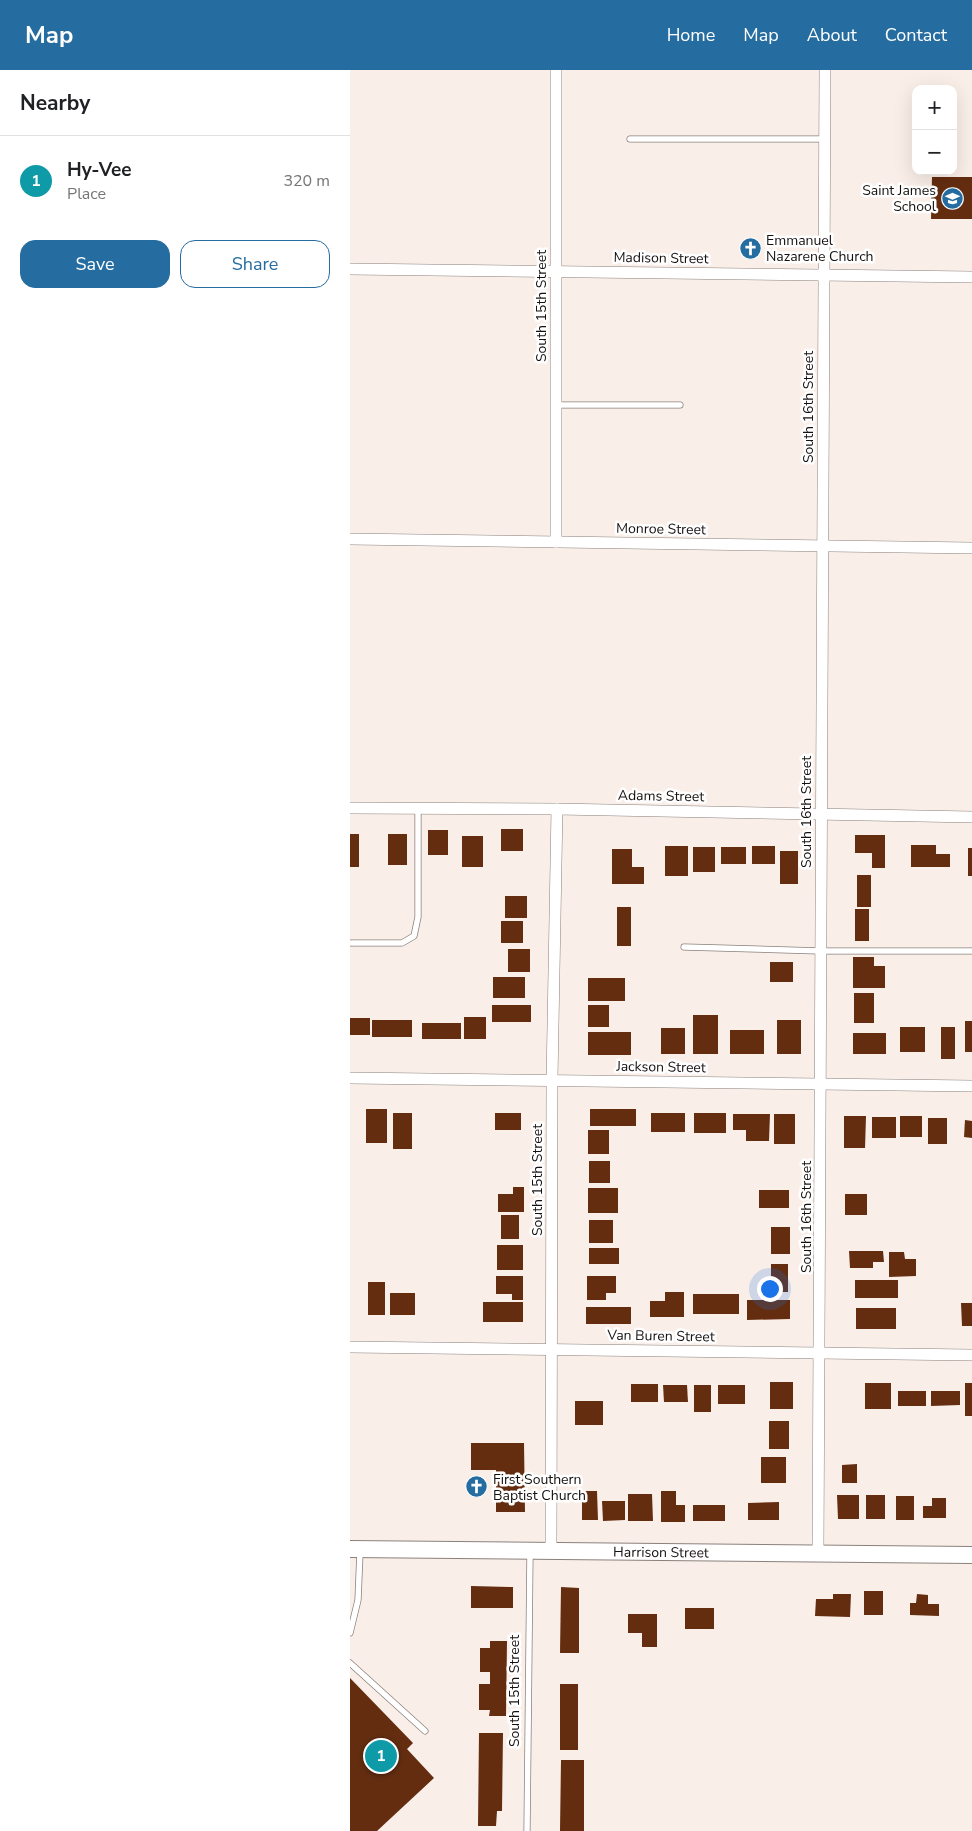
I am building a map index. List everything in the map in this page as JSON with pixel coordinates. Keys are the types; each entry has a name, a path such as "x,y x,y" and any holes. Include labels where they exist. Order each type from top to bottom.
{"street":[{"name":"South 15th Street","path":"556,70 556,542"},
{"name":"South 16th Street","path":"818,1554 825,70"},
{"name":"Madison Street","path":"350,269 972,277"},
{"name":"Monroe Street","path":"350,539 972,548"},
{"name":"Adams Street","path":"350,808 557,809 972,817"},
{"name":"South 15th Street","path":"550,1551 552,1080 557,809"},
{"name":"Jackson Street","path":"350,1078 972,1086"},
{"name":"Van Buren Street","path":"350,1347 972,1355"},
{"name":"Harrison Street","path":"355,1549 972,1555"}],"lane":[{"path":"630,139 824,139"},
{"path":"556,405 680,405"},
{"path":"350,943 402,944 414,936 418,917 418,808"},
{"path":"684,947 821,951 972,951"},
{"path":"350,1633 358,1600 355,1549"},
{"name":"South 15th Street","path":"527,1831 530,1551"},
{"path":"350,1663 425,1731"}],"building":[{"name":"Saint James School","path":"932,177 972,177 972,219 931,219"},
{"path":"501,829 523,829 523,851 501,851"},
{"path":"428,830 448,830 448,855 428,855"},
{"path":"350,834 359,834 359,867 350,867"},
{"path":"388,834 407,834 407,865 388,865"},
{"path":"855,835 885,835 885,868 872,868 872,853 855,853"},
{"path":"462,836 483,836 483,867 462,867"},
{"path":"911,845 936,845 936,854 950,854 950,867 911,867"},
{"path":"665,846 688,846 688,876 665,876"},
{"path":"752,846 775,846 775,864 752,864"},
{"path":"693,847 715,847 715,872 693,872"},
{"path":"721,847 746,847 746,864 721,864"},
{"path":"968,848 972,848 972,876 968,876"},
{"path":"612,849 632,849 632,867 644,867 644,884 612,884"},
{"path":"780,851 798,851 798,884 780,884"},
{"path":"857,875 871,875 871,907 857,907"},
{"path":"505,896 527,896 527,918 505,918"},
{"path":"617,907 631,907 631,946 617,946"},
{"path":"855,909 869,909 869,941 855,941"},
{"path":"501,921 523,921 523,943 501,943"},
{"path":"508,949 530,949 530,972 508,972"},
{"path":"853,957 874,957 874,966 885,966 885,988 853,988"},
{"path":"770,962 793,962 793,982 770,982"},
{"path":"493,977 525,977 525,998 493,998"},
{"path":"588,978 625,978 625,1001 588,1001"},
{"path":"854,993 874,993 874,1023 854,1023"},
{"path":"492,1005 531,1005 531,1022 492,1022"},
{"path":"588,1005 609,1005 609,1027 588,1027"},
{"path":"693,1015 718,1015 718,1054 693,1054"},
{"path":"464,1017 486,1017 486,1039 464,1039"},
{"path":"350,1018 370,1018 370,1035 350,1035"},
{"path":"372,1020 412,1020 412,1037 372,1037"},
{"path":"777,1020 801,1020 801,1054 777,1054"},
{"path":"965,1021 972,1021 972,1052 965,1052"},
{"path":"422,1023 461,1023 461,1039 422,1039"},
{"path":"900,1027 925,1027 925,1052 900,1052"},
{"path":"941,1027 955,1027 955,1059 941,1059"},
{"path":"661,1028 685,1028 685,1054 661,1054"},
{"path":"730,1030 764,1030 764,1054 730,1054"},
{"path":"588,1032 631,1032 631,1055 588,1055"},
{"path":"853,1033 886,1033 886,1054 853,1054"},
{"path":"366,1109 387,1109 387,1143 366,1143"},
{"path":"590,1109 636,1109 636,1126 590,1126"},
{"path":"393,1113 412,1113 412,1149 393,1149"},
{"path":"495,1113 521,1113 521,1130 495,1130"},
{"path":"651,1113 685,1113 685,1132 651,1132"},
{"path":"694,1113 726,1113 726,1133 694,1133"},
{"path":"733,1114 770,1114 769,1141 746,1141 746,1130 733,1130"},
{"path":"774,1114 795,1114 795,1144 774,1144"},
{"path":"844,1116 866,1116 865,1148 844,1148"},
{"path":"900,1116 922,1116 922,1137 900,1137"},
{"path":"872,1117 896,1117 896,1138 872,1138"},
{"path":"928,1118 947,1118 947,1144 928,1144"},
{"path":"965,1120 972,1121 972,1138 964,1137"},
{"path":"588,1130 609,1130 609,1154 588,1154"},
{"path":"589,1161 610,1161 610,1183 589,1183"},
{"path":"513,1187 524,1187 524,1212 498,1212 498,1194 513,1194"},
{"path":"588,1188 618,1188 618,1213 588,1213"},
{"path":"759,1190 789,1190 789,1208 759,1208"},
{"path":"845,1194 867,1194 867,1215 845,1215"},
{"path":"501,1215 519,1215 519,1239 501,1239"},
{"path":"589,1220 613,1220 613,1243 589,1243"},
{"path":"771,1227 790,1227 790,1254 771,1254"},
{"path":"497,1245 523,1245 523,1270 497,1270"},
{"path":"589,1248 619,1248 619,1264 589,1264"},
{"path":"849,1251 883,1251 884,1262 873,1262 873,1268 850,1268"},
{"path":"889,1252 904,1252 905,1259 916,1259 916,1276 889,1277"},
{"path":"771,1264 788,1264 788,1292 771,1292"},
{"path":"496,1276 523,1276 523,1300 512,1300 512,1294 496,1294"},
{"path":"587,1276 616,1276 616,1293 606,1293 606,1300 587,1300"},
{"path":"855,1280 898,1280 898,1298 855,1298"},
{"path":"368,1282 385,1282 385,1315 368,1315"},
{"path":"665,1292 684,1292 684,1317 650,1317 650,1301 665,1301"},
{"path":"390,1293 415,1293 415,1315 390,1315"},
{"path":"693,1294 739,1294 739,1314 693,1314"},
{"path":"747,1300 790,1300 790,1319 747,1320"},
{"path":"483,1302 523,1302 523,1322 483,1322"},
{"path":"961,1303 972,1303 972,1326 962,1326"},
{"path":"586,1307 631,1307 631,1324 586,1324"},
{"path":"856,1308 896,1308 896,1329 856,1329"},
{"path":"770,1382 793,1382 793,1409 770,1409"},
{"path":"865,1383 891,1383 891,1409 865,1409"},
{"path":"965,1383 972,1383 972,1416 965,1416"},
{"path":"631,1384 658,1384 658,1402 631,1402"},
{"path":"663,1385 687,1385 688,1402 664,1402"},
{"path":"694,1385 711,1385 711,1412 694,1412"},
{"path":"718,1385 745,1385 745,1404 718,1404"},
{"path":"898,1391 926,1391 926,1406 898,1406"},
{"path":"931,1391 960,1391 960,1405 931,1406"},
{"path":"575,1401 603,1401 603,1425 575,1425"},
{"path":"769,1421 789,1421 789,1449 769,1449"},
{"path":"471,1443 524,1443 525,1512 496,1512 496,1470 471,1470"},
{"path":"761,1457 786,1457 786,1483 761,1483"},
{"path":"857,1464 857,1483 842,1483 842,1465"},
{"path":"582,1491 597,1491 598,1520 582,1520"},
{"path":"661,1491 676,1491 676,1505 685,1505 685,1522 661,1522"},
{"path":"628,1494 652,1494 653,1521 628,1521"},
{"path":"837,1495 859,1495 859,1519 838,1519"},
{"path":"866,1495 885,1495 885,1519 866,1519"},
{"path":"896,1496 914,1496 914,1520 896,1520"},
{"path":"932,1498 946,1498 946,1518 923,1518 923,1506 932,1506"},
{"path":"602,1501 625,1501 625,1520 603,1521"},
{"path":"779,1502 779,1520 748,1520 748,1503"},
{"path":"693,1505 725,1505 725,1521 693,1521"},
{"path":"471,1586 513,1587 513,1608 471,1608"},
{"path":"561,1587 579,1588 579,1653 560,1653"},
{"path":"864,1591 883,1591 883,1615 864,1615"},
{"path":"833,1594 851,1594 850,1617 815,1616 816,1599 833,1599"},
{"path":"917,1594 928,1595 928,1604 939,1604 939,1616 910,1615 910,1603 916,1603"},
{"path":"685,1608 714,1608 714,1629 685,1629"},
{"path":"628,1614 657,1614 657,1647 642,1647 642,1633 628,1633"},
{"path":"490,1641 507,1641 506,1716 489,1716 490,1710 479,1710 479,1684 490,1684 490,1672 480,1672 480,1648 490,1648"},
{"path":"350,1678 413,1743 407,1749 434,1778 377,1831 350,1831"},
{"path":"560,1684 578,1684 578,1750 560,1750"},
{"path":"479,1733 503,1733 502,1811 497,1811 496,1826 478,1826"},
{"path":"561,1760 584,1760 584,1831 560,1831"}],"place":[{"name":"Saint James School","path":"952,198"},
{"name":"Emmanuel Nazarene Church","path":"750,248"},
{"name":"First Southern Baptist Church","path":"477,1487"},
{"name":"Hy-Vee","path":"381,1756"}]}
